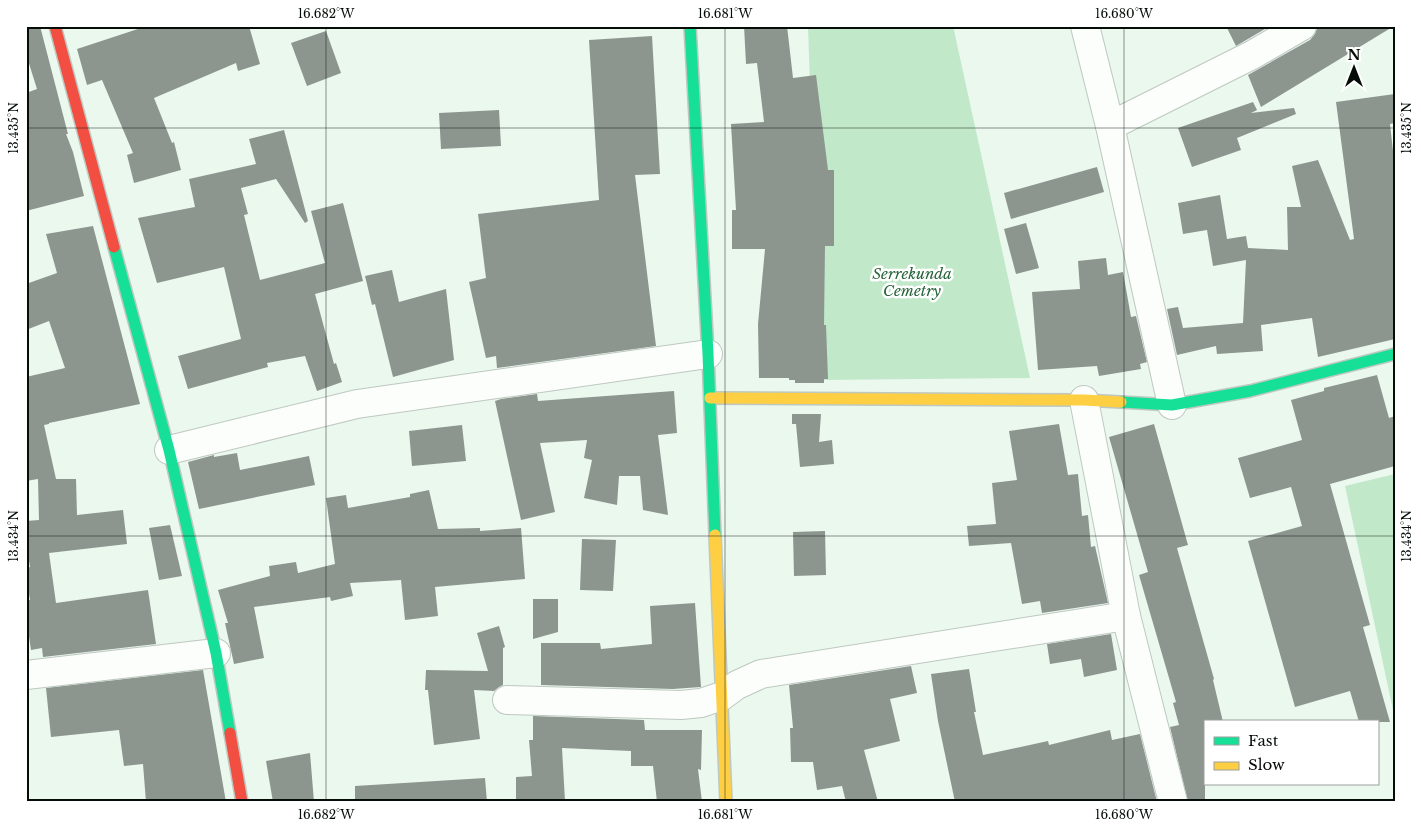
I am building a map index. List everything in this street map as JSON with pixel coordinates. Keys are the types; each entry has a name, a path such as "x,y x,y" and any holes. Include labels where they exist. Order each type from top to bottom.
{"street":[{"path":"55,26 169,450 216,653 242,802"},
{"path":"690,26 708,354 726,802"},
{"path":"1085,26 1110,126 1172,404"},
{"path":"1110,126 1252,55 1302,26"},
{"path":"169,450 357,404 708,354"},
{"path":"710,398 1084,400 1172,404 1250,391 1395,354"},
{"path":"1084,400 1126,616 1174,802"},
{"path":"507,700 681,706 702,703 722,696 737,685 760,674 1126,616"},
{"path":"26,675 216,653"}],"green space":[{"name":"Serrekunda Cemetry","path":"808,26 953,26 1030,378 820,380"},
{"path":"1395,474 1395,719 1345,486"}],"building":[{"path":"26,26 40,26 68,134 66,134 73,152 84,196 26,211 26,93 37,89 26,54"},
{"path":"147,26 249,26 260,64 238,71 236,63 154,98 172,143 174,142 181,170 134,183 127,155 133,153 102,80 87,85 77,49"},
{"path":"744,26 787,26 793,78 816,75 828,170 834,170 834,246 825,246 824,325 826,325 828,379 824,379 824,383 795,383 795,380 789,380 789,378 759,378 758,324 765,249 732,249 732,210 736,210 731,124 764,122 757,63 746,64"},
{"path":"1226,26 1270,26 1236,46"},
{"path":"1318,26 1394,26 1261,107 1248,75 1310,40"},
{"path":"326,31 341,73 307,86 291,43"},
{"path":"652,36 660,174 635,175 656,346 497,368 496,356 486,358 469,282 486,278 478,214 599,200 589,40"},
{"path":"1395,94 1395,123 1390,124 1395,169 1395,339 1318,357 1312,318 1261,325 1263,351 1217,354 1216,346 1177,355 1167,309 1178,307 1183,328 1243,323 1246,260 1213,266 1207,230 1183,234 1178,203 1220,195 1227,239 1246,236 1248,248 1288,250 1287,207 1301,207 1292,166 1318,160 1350,240 1354,239 1336,102"},
{"path":"1253,102 1257,110 1251,113 1294,108 1296,114 1237,138 1241,150 1192,167 1178,128"},
{"path":"499,110 501,146 441,149 439,113"},
{"path":"284,130 308,221 305,223 276,179 241,188 248,214 244,215 260,280 325,263 311,211 343,203 363,281 315,294 334,364 336,363 342,382 317,391 305,356 267,363 268,367 188,389 178,356 241,339 224,267 157,283 138,218 195,207 189,179 256,164 249,139"},
{"path":"1097,167 1104,192 1011,219 1004,193"},
{"path":"1026,223 1039,268 1016,274 1004,229"},
{"path":"93,226 140,404 44,425 56,479 76,479 77,515 123,510 127,544 49,553 56,603 148,590 156,644 43,657 42,648 31,650 26,616 26,600 30,600 26,568 30,567 26,542 26,521 39,520 38,479 26,481 26,377 65,368 49,321 26,330 26,284 57,273 46,234"},
{"path":"1106,258 1108,275 1123,272 1131,317 1136,316 1147,362 1140,364 1141,369 1099,376 1097,366 1038,370 1032,292 1080,289 1078,261"},
{"path":"392,270 399,302 446,289 454,360 393,377 375,304 372,305 365,276"},
{"path":"1377,375 1389,418 1395,416 1395,466 1330,484 1370,625 1363,627 1390,722 1358,720 1350,691 1295,707 1248,541 1302,526 1291,487 1250,498 1238,458 1302,440 1291,400 1324,391 1324,388"},
{"path":"674,391 677,433 658,435 668,515 643,510 640,476 619,476 617,505 584,498 592,460 584,458 587,440 540,443 555,512 521,520 495,401 537,394 538,401"},
{"path":"792,414 821,414 819,442 832,440 834,464 800,467 796,424 792,424"},
{"path":"1059,424 1068,475 1078,474 1082,516 1088,515 1091,547 1095,546 1108,603 1042,613 1040,601 1022,604 1011,543 969,546 967,526 996,524 992,483 1017,480 1009,431"},
{"path":"1154,424 1188,545 1177,548 1214,679 1223,720 1204,720 1205,802 1188,802 1170,727 1179,725 1173,703 1176,702 1139,575 1148,572 1109,437"},
{"path":"462,425 466,461 412,466 409,431"},
{"path":"237,453 240,470 309,456 315,485 199,509 188,462 214,455 214,457"},
{"path":"429,490 438,529 480,528 480,531 521,528 525,579 435,587 438,616 405,620 401,580 350,583 353,596 331,601 330,597 254,607 264,658 234,664 225,623 228,623 218,590 270,576 269,566 296,562 298,573 335,564 326,498 346,495 348,508 410,497 410,494"},
{"path":"170,525 182,576 159,580 149,528"},
{"path":"825,531 826,575 794,576 793,532"},
{"path":"582,539 616,540 613,591 580,590"},
{"path":"533,599 558,599 558,632 533,639"},
{"path":"695,603 701,687 673,689 541,685 541,643 600,643 601,649 652,644 650,606"},
{"path":"499,626 505,647 503,648 503,685 494,691 474,690 480,739 434,745 428,690 425,690 426,670 488,671 477,633"},
{"path":"1111,634 1117,670 1084,677 1081,659 1050,664 1047,644"},
{"path":"911,666 917,693 890,699 900,741 864,750 878,802 846,802 842,786 817,790 813,762 791,762 790,728 793,728 789,685"},
{"path":"969,669 976,712 974,712 983,755 1048,741 1049,745 1110,730 1112,740 1140,734 1157,802 955,802 938,721 931,674"},
{"path":"203,670 226,802 146,802 143,764 124,766 119,730 51,737 46,688"},
{"path":"533,716 644,720 645,730 702,730 701,770 698,769 702,802 657,802 653,766 631,766 631,751 562,748 565,801 516,802 516,777 532,776 529,740 533,740"},
{"path":"310,753 314,802 273,802 266,761"},
{"path":"485,778 487,802 355,802 355,786"}],"traffic: fast":[{"path":"690,26 708,354 715,535"},
{"path":"114,247 169,450 216,653 230,733"},
{"path":"1121,402 1172,405 1250,391 1395,354"}],"traffic: slow":[{"path":"710,398 1084,400 1121,402"},
{"path":"715,535 726,802"}],"traffic: jam":[{"path":"55,26 114,247"},
{"path":"230,733 242,802"}]}
